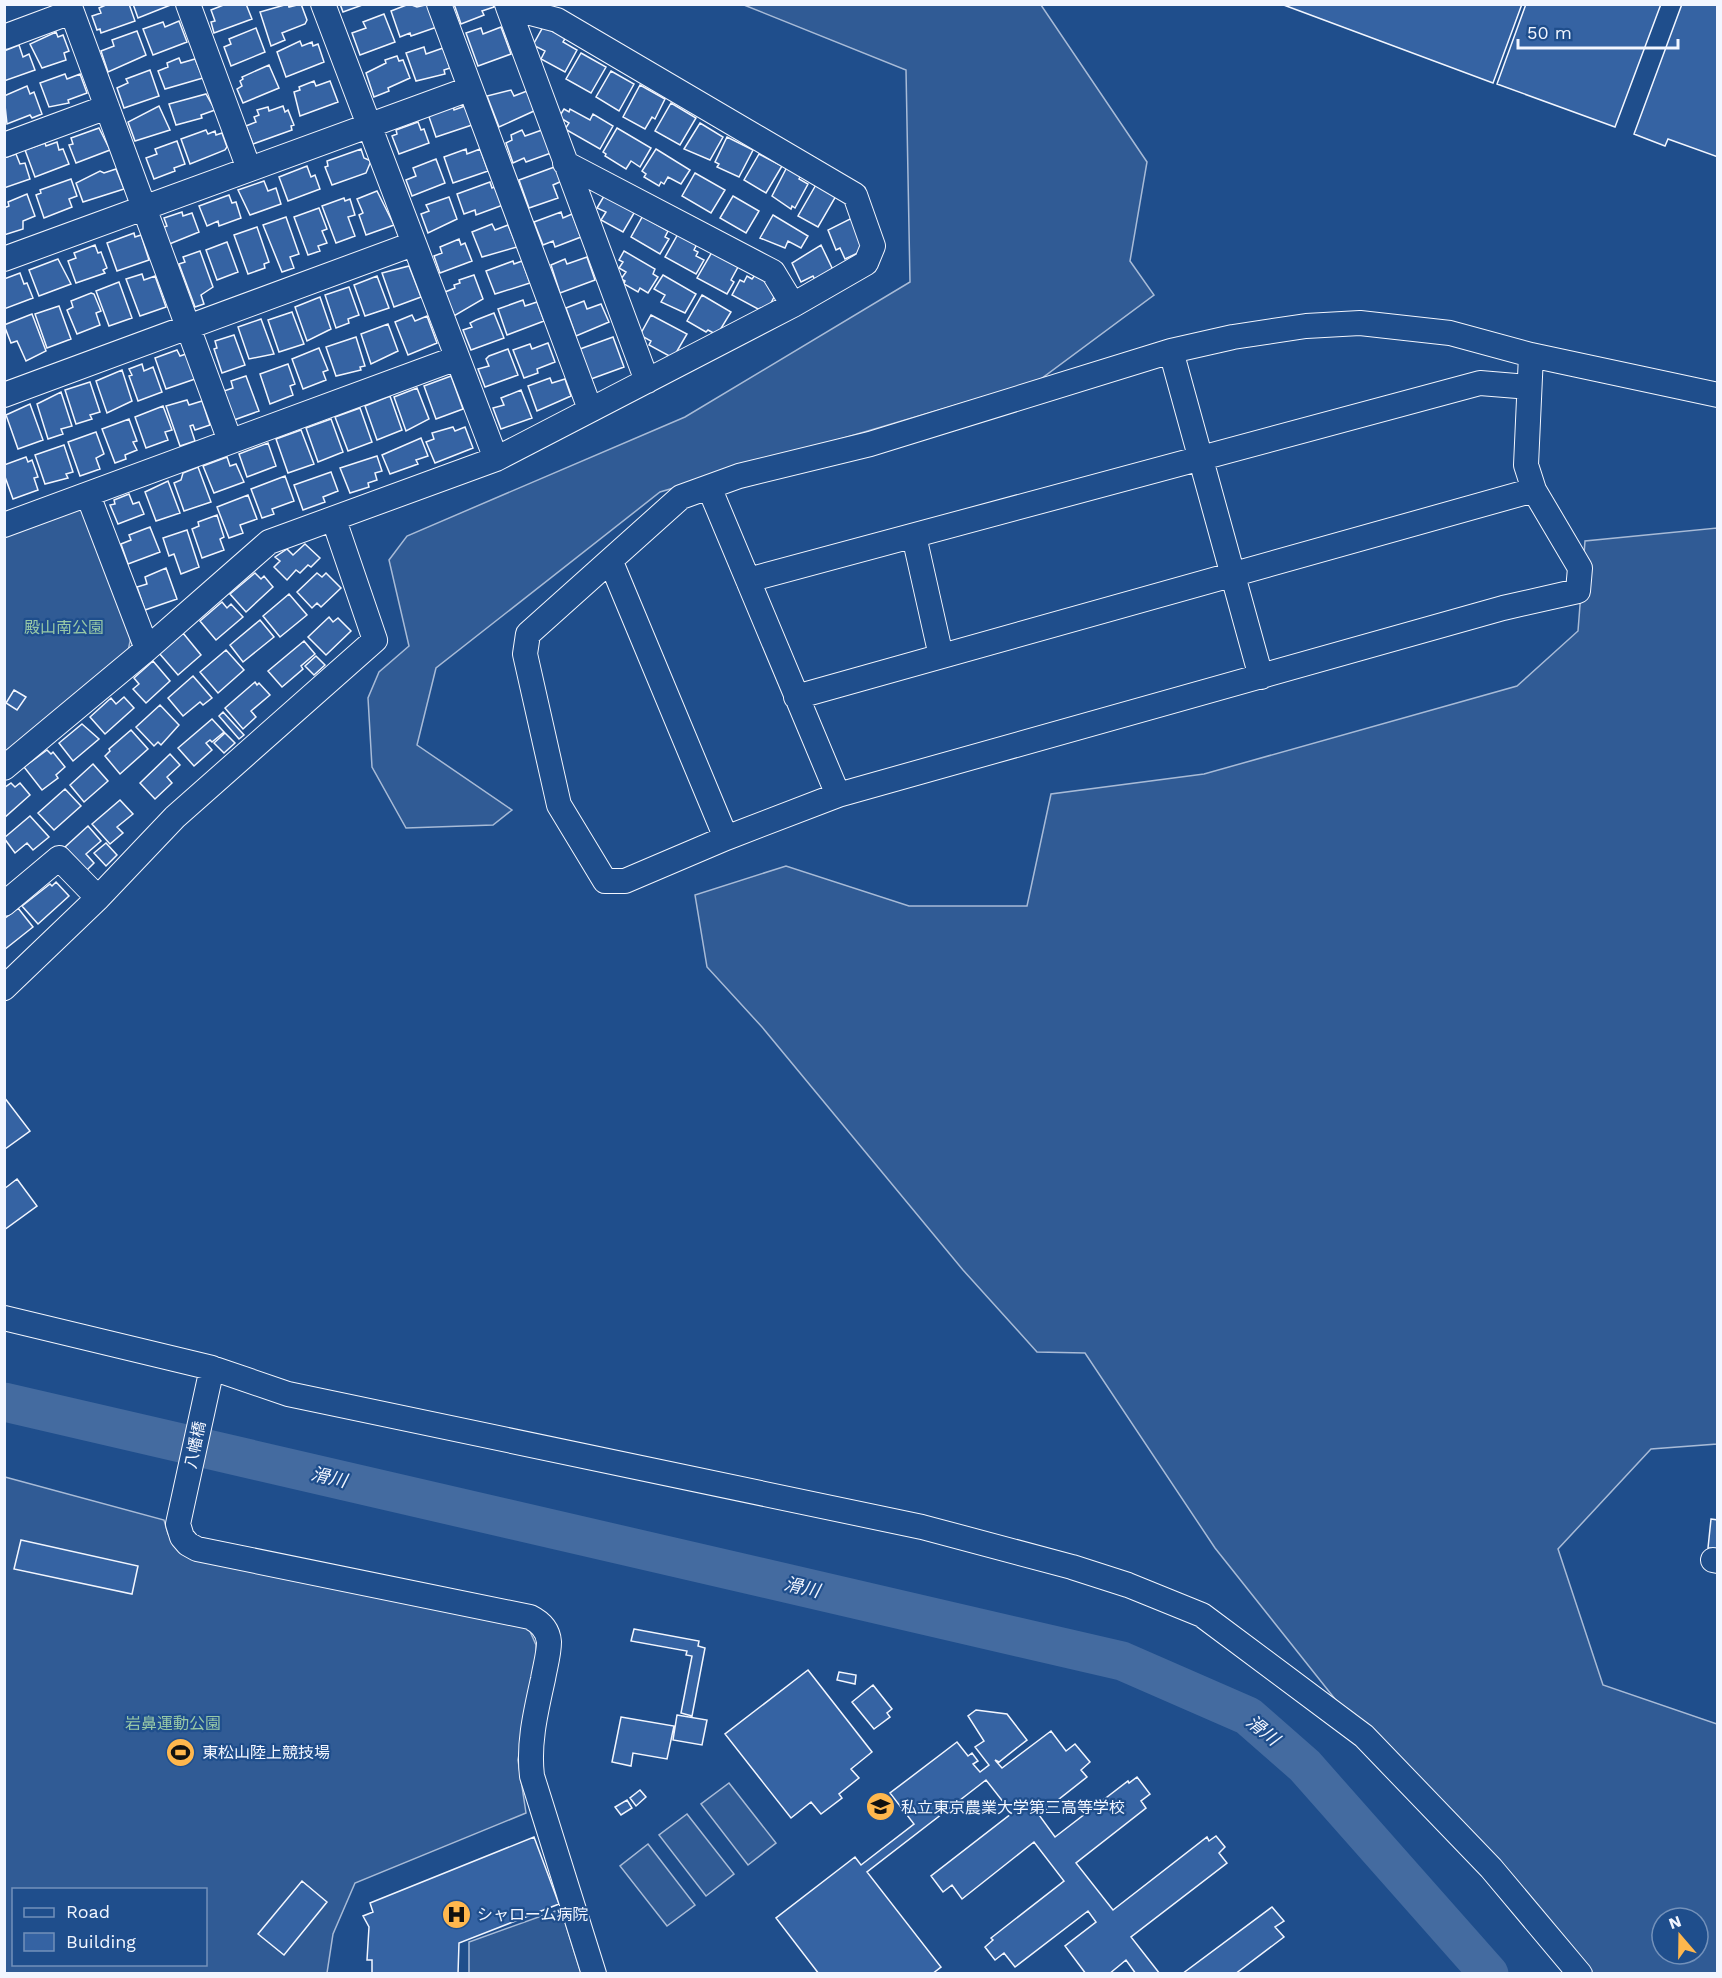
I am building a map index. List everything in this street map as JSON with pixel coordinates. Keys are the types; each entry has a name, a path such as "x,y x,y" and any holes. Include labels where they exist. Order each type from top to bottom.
{"street":[{"path":"188,4 249,169"},
{"path":"323,4 496,459"},
{"path":"439,4 590,409"},
{"path":"507,6 647,381"},
{"path":"4,768 147,649 269,542 496,459 793,305 866,263 873,246 855,195 557,20 507,6"},
{"path":"4,37 70,8 230,441"},
{"path":"4,259 469,89"},
{"path":"4,145 106,107"},
{"path":"565,164 582,170 773,272 793,305"},
{"path":"4,395 413,244"},
{"path":"1531,355 1526,465 1534,490 1580,568 1578,591 1503,608 838,795 726,838 626,881 604,881 559,805 525,654 528,634 681,497 739,476 870,444 1171,351 1233,337 1295,327 1360,323 1450,333 1714,399"},
{"path":"1171,351 1261,677"},
{"path":"4,525 457,358"},
{"path":"748,580 1200,457 1480,384 1529,387"},
{"path":"709,487 838,795"},
{"path":"796,697 1534,490"},
{"path":"88,495 147,649"},
{"path":"4,988 98,898 175,817 375,640 334,520"},
{"path":"914,536 941,656"},
{"path":"611,562 726,838"},
{"path":"4,904 59,858 98,898"},
{"path":"4,1318 210,1378 922,1527 1072,1567 1128,1585 1202,1615 1364,1736 1491,1868 1580,1974"},
{"name":"八幡橋","path":"210,1378 178,1524 188,1544 198,1549 530,1617 540,1622 549,1639 532,1732 530,1760 532,1776 594,1974"}],"shaded area":[{"path":"744,5 1041,5 1147,162 1130,261 1154,295 1038,381 660,492 436,668 417,745 512,810 493,825 406,828 372,767 368,698 379,672 409,646 389,560 407,536 685,417 910,282 906,70"},
{"name":"殿山南公園","path":"72,506 83,510 131,637 128,651 5,756 5,531"},
{"path":"1717,528 1717,1444 1651,1449 1558,1549 1603,1685 1717,1724 1717,1973 1573,1973 1548,1952 1335,1699 1215,1548 1085,1353 1037,1352 963,1270 762,1027 707,967 695,895 786,866 909,906 1027,906 1051,794 1204,774 1517,686 1578,631 1585,541"},
{"name":"岩鼻運動公園","path":"5,1477 164,1520 168,1534 185,1555 529,1629 536,1645 536,1660 518,1760 526,1813 355,1883 333,1934 327,1973 5,1973"},
{"path":"729,1783 776,1843 748,1865 701,1804"},
{"path":"687,1814 734,1874 706,1896 659,1835"},
{"path":"648,1844 695,1905 667,1926 620,1866"},
{"path":"561,1909 581,1973 469,1973 469,1942"}],"building":[{"path":"108,4 129,4 135,21 101,33 100,29 97,30 92,16 101,13 99,8"},
{"path":"133,4 173,4 138,18"},
{"path":"226,4 246,4 252,19 214,33 211,22 215,21 211,10"},
{"path":"288,4 289,7 301,4 307,20 305,24 282,33 285,40 271,46 260,12"},
{"path":"340,4 365,4 343,12"},
{"path":"409,4 417,7 429,4 437,27 411,36 410,33 400,37 391,11"},
{"path":"454,4 493,4 494,7 482,11 484,15 461,24"},
{"path":"1281,4 1522,4 1493,83"},
{"path":"1526,4 1661,4 1615,127 1497,84"},
{"path":"1682,4 1718,4 1718,157 1668,139 1665,146 1634,134"},
{"path":"384,14 395,42 360,55 352,33 366,28 363,22"},
{"path":"179,21 187,42 153,55 143,29 163,22 165,27"},
{"path":"501,27 511,54 478,66 466,33 481,28 483,34"},
{"path":"543,27 566,37 563,42 577,50 565,72 541,59 545,51 533,45"},
{"path":"256,28 265,52 231,66 224,47 231,44 229,39"},
{"path":"137,31 146,55 108,72 101,51 114,46 112,40"},
{"path":"56,32 58,37 63,35 69,51 64,53 66,60 42,68 30,44"},
{"path":"300,41 302,46 312,42 313,46 318,44 324,62 286,77 277,52"},
{"path":"19,45 23,57 29,54 35,70 4,81 4,51"},
{"path":"424,47 426,54 443,48 450,68 444,70 445,74 416,81 406,53"},
{"path":"581,53 606,67 591,93 566,79"},
{"path":"397,56 399,61 403,60 410,78 374,97 366,73 386,63 385,60"},
{"path":"179,58 181,63 195,59 203,78 165,89 158,71 168,67 167,63"},
{"path":"269,65 279,88 243,103 237,89 242,86 240,81 242,77"},
{"path":"150,70 159,96 124,108 117,88 128,83 126,79"},
{"path":"611,71 634,84 619,111 596,97"},
{"path":"65,74 67,79 80,74 87,93 68,100 69,103 49,107 40,83"},
{"path":"314,81 316,86 330,81 338,102 300,116 294,92 300,90 299,87"},
{"path":"640,85 665,99 655,119 652,117 645,129 623,117"},
{"path":"27,86 30,94 34,92 42,114 32,118 30,115 7,124 4,96"},
{"path":"511,90 514,96 527,91 534,111 499,127 487,96"},
{"path":"206,94 215,110 201,115 202,118 176,125 169,104"},
{"path":"671,103 696,118 680,145 655,131"},
{"path":"453,105 454,110 465,106 472,125 436,137 428,114"},
{"path":"159,106 170,130 135,141 128,122"},
{"path":"283,106 285,112 288,110 294,125 291,126 292,130 253,144 246,126 256,122 254,117 259,115 257,110 268,107 269,111"},
{"path":"564,109 569,112 570,109 590,120 593,114 613,126 600,149 565,129 569,123 559,117"},
{"path":"418,122 421,130 424,129 429,143 399,154 392,136 397,134 396,130"},
{"path":"700,123 723,137 710,160 684,149"},
{"path":"99,128 110,150 76,163 69,145 73,144 71,138"},
{"path":"617,128 651,148 640,167 631,161 626,169 605,156 603,152"},
{"path":"206,130 208,134 215,131 216,135 222,133 227,147 225,150 190,164 181,139"},
{"path":"522,130 525,136 542,130 551,153 526,162 524,158 513,163 506,143 512,140 511,135"},
{"path":"727,137 753,150 739,177 717,167 719,164 715,162"},
{"path":"177,141 185,164 174,168 175,171 154,179 146,158 157,154 155,149"},
{"path":"57,142 59,150 63,149 69,164 35,177 25,150 45,143 46,146"},
{"path":"361,149 364,158 371,161 366,173 332,185 325,167 328,166 327,161"},
{"path":"466,149 467,154 480,149 488,171 453,183 444,157"},
{"path":"656,149 690,170 681,184 668,177 664,184 661,182 659,186 644,177 646,174 642,171"},
{"path":"16,154 20,164 25,163 30,179 4,188 4,158"},
{"path":"759,154 782,166 766,193 744,180"},
{"path":"436,159 445,183 412,196 406,180 416,176 413,168"},
{"path":"307,166 311,177 315,175 320,189 288,201 279,177"},
{"path":"557,166 562,181 553,185 558,198 529,208 519,180"},
{"path":"787,167 801,175 799,179 808,184 795,208 792,206 791,209 772,196"},
{"path":"116,169 124,189 83,202 76,183 100,171 104,173"},
{"path":"695,173 725,190 711,213 682,196"},
{"path":"71,179 77,196 69,199 72,207 44,218 36,195 41,193 40,190"},
{"path":"264,181 268,191 276,188 281,204 250,215 238,190"},
{"path":"490,182 492,188 497,186 503,205 476,215 475,210 464,214 457,194"},
{"path":"817,183 836,196 818,227 798,216"},
{"path":"377,191 394,225 366,235 359,215 363,213 357,199"},
{"path":"607,191 637,208 623,232 601,220 606,212 597,208"},
{"path":"27,194 35,216 23,221 23,229 4,235 4,208 9,206 8,202"},
{"path":"229,195 232,203 236,202 241,218 219,226 218,221 207,226 199,206"},
{"path":"733,196 759,211 746,233 720,218"},
{"path":"449,197 457,219 428,233 421,214 429,211 426,205"},
{"path":"344,198 345,201 350,199 355,215 348,217 355,236 336,243 322,206"},
{"path":"319,208 327,229 322,231 327,243 318,246 320,251 308,255 294,217"},
{"path":"182,212 183,216 192,213 199,232 167,245 161,228 167,226 164,218"},
{"path":"561,212 563,218 572,214 581,237 555,247 553,241 543,245 534,222"},
{"path":"645,212 652,222 668,231 665,237 669,239 660,254 631,237"},
{"path":"773,215 808,236 801,248 788,241 785,248 760,238"},
{"path":"286,217 299,254 290,257 294,268 282,272 263,225"},
{"path":"854,217 862,251 845,259 840,248 836,250 828,230"},
{"path":"492,224 495,230 508,225 517,247 482,257 472,232"},
{"path":"257,227 269,262 264,264 265,268 248,274 234,235"},
{"path":"134,233 135,237 141,235 149,260 117,271 107,243"},
{"path":"678,234 697,244 694,250 698,252 696,256 704,260 696,274 665,257"},
{"path":"459,239 461,245 465,243 472,261 440,273 434,256 442,253 440,247"},
{"path":"227,242 238,272 217,280 206,250"},
{"path":"95,245 98,253 101,252 107,268 103,270 105,273 76,283 68,261 76,258 74,253"},
{"path":"821,245 835,274 816,282 813,276 801,282 792,263"},
{"path":"200,251 213,287 201,295 204,304 195,307 179,264 185,262 183,257"},
{"path":"624,251 655,269 653,274 658,277 648,293 640,288 638,292 624,284 625,281 621,279 626,272 619,268 623,262 619,260"},
{"path":"712,252 738,267 731,280 734,282 727,294 697,278"},
{"path":"587,257 595,280 560,293 551,265 565,259 567,264"},
{"path":"58,259 71,284 39,296 29,270"},
{"path":"513,261 514,264 522,261 530,283 495,294 486,271"},
{"path":"409,266 421,297 394,307 382,273"},
{"path":"20,273 33,298 4,309 4,279"},
{"path":"142,274 144,280 155,276 166,307 140,316 126,279"},
{"path":"474,275 483,299 454,316 445,292 455,288 454,285 460,283 459,280"},
{"path":"663,275 696,294 685,313 661,302 665,295 654,289"},
{"path":"755,275 772,284 775,295 770,305 758,309 732,295 740,280 744,282 747,276 752,279"},
{"path":"377,276 389,308 365,316 354,285"},
{"path":"119,282 132,318 109,326 96,291"},
{"path":"349,287 359,315 348,319 349,323 336,328 325,295"},
{"path":"91,293 94,294 101,311 96,313 100,325 77,334 67,310 73,307 71,301"},
{"path":"702,295 731,312 717,335 708,330 706,332 687,321"},
{"path":"320,297 331,329 307,341 295,307"},
{"path":"523,300 525,306 537,302 544,321 507,335 498,309"},
{"path":"584,301 587,309 601,304 609,322 576,336 566,308"},
{"path":"59,306 71,339 47,348 35,314"},
{"path":"292,312 304,344 279,352 268,320"},
{"path":"494,313 504,338 471,350 463,330 472,327 470,323"},
{"path":"32,314 46,351 26,361 17,341 11,343 4,325"},
{"path":"412,315 415,321 427,316 437,343 408,355 395,322"},
{"path":"651,315 687,334 673,358 649,345 651,341 640,335"},
{"path":"261,319 274,354 249,359 238,327"},
{"path":"388,324 398,351 371,364 361,334"},
{"path":"234,335 245,365 222,373 214,349 217,348 215,341"},
{"path":"356,337 365,366 360,367 361,370 336,376 326,347"},
{"path":"613,337 624,367 591,379 580,349"},
{"path":"548,343 555,362 537,369 538,373 524,378 513,350 530,344 532,349"},
{"path":"319,348 328,370 323,372 326,380 303,389 292,359"},
{"path":"508,349 518,375 485,387 478,369 489,366 486,359 489,356"},
{"path":"177,350 180,356 186,354 195,379 166,389 155,358"},
{"path":"142,364 144,371 153,367 162,392 138,401 129,376 132,375 129,369"},
{"path":"288,364 295,384 290,386 293,395 270,404 260,374"},
{"path":"122,370 132,401 107,413 96,381"},
{"path":"246,376 259,411 234,420 224,391 233,388 231,381"},
{"path":"451,376 463,409 436,419 424,386"},
{"path":"550,378 552,383 565,379 571,396 537,411 528,386"},
{"path":"90,382 100,412 90,415 92,419 76,424 65,390"},
{"path":"417,388 429,419 406,431 394,397"},
{"path":"521,390 532,418 501,429 493,408 504,405 501,398"},
{"path":"61,392 72,426 61,429 63,434 48,439 37,404"},
{"path":"390,396 402,430 377,440 365,406"},
{"path":"187,400 189,405 202,401 210,425 195,430 193,425 190,426 195,441 180,446 166,406"},
{"path":"30,404 43,440 18,449 6,415"},
{"path":"163,406 172,430 165,432 168,440 146,448 135,417"},
{"path":"360,408 372,442 348,451 335,417"},
{"path":"129,419 137,441 133,442 137,450 125,455 126,459 115,463 102,429"},
{"path":"331,419 343,452 318,462 306,428"},
{"path":"453,427 455,431 465,427 473,448 435,463 426,442 434,439 432,433"},
{"path":"301,430 314,464 288,473 276,439"},
{"path":"96,432 104,454 96,458 100,469 80,476 68,442"},
{"path":"421,438 428,456 416,460 418,464 390,474 382,455"},
{"path":"268,443 276,466 247,477 239,454"},
{"path":"64,445 73,472 66,474 68,478 45,484 35,455"},
{"path":"377,456 382,471 375,473 377,480 368,483 369,487 350,493 340,468"},
{"path":"26,457 28,462 32,460 38,477 34,478 38,490 13,499 4,474 4,465"},
{"path":"227,457 230,466 236,464 244,482 214,493 203,466"},
{"path":"198,467 211,502 184,511 174,483 181,480 183,473"},
{"path":"331,472 338,491 323,497 325,502 303,510 294,485"},
{"path":"285,476 294,501 272,509 274,514 262,518 251,489"},
{"path":"168,481 180,513 156,521 145,492"},
{"path":"129,494 133,504 139,502 144,514 118,524 110,505 115,504 114,500"},
{"path":"248,495 257,519 240,525 243,533 229,538 217,507"},
{"path":"217,515 224,537 220,539 224,550 202,558 192,529 199,526 198,522"},
{"path":"150,527 160,552 128,564 121,544 131,540 129,535"},
{"path":"187,530 199,567 181,574 174,554 169,556 163,538"},
{"path":"305,544 320,558 300,573 296,570 287,580 274,567 280,561 275,557 287,549 293,555"},
{"path":"166,568 177,599 145,610 137,587 147,584 145,577"},
{"path":"255,573 261,579 264,576 273,587 246,612 230,594"},
{"path":"317,573 322,577 326,573 341,588 321,607 317,603 312,608 297,592"},
{"path":"289,594 307,615 280,637 263,616"},
{"path":"222,602 227,608 231,604 243,617 216,640 200,621"},
{"path":"329,617 333,622 338,618 351,631 326,655 308,637"},
{"path":"260,620 274,637 243,662 230,645"},
{"path":"183,633 201,655 178,675 159,653"},
{"path":"304,641 315,654 301,666 303,669 282,687 268,671"},
{"path":"226,650 244,670 218,693 200,672"},
{"path":"316,656 325,665 314,675 305,666"},
{"path":"153,661 170,681 146,703 133,689 139,684 134,678"},
{"path":"193,676 212,698 203,705 200,702 183,716 168,698"},
{"path":"255,682 257,685 259,683 270,695 251,711 256,717 243,729 225,708"},
{"path":"14,690 26,697 17,710 6,703"},
{"path":"124,697 134,708 105,734 90,717 111,698 116,704"},
{"path":"160,705 179,725 161,745 158,742 154,746 136,727"},
{"path":"223,712 244,735 239,739 219,716"},
{"path":"212,719 224,732 212,742 210,740 206,743 212,750 194,766 178,748"},
{"path":"82,724 99,739 73,761 59,743"},
{"path":"131,730 148,749 120,774 105,756 110,751 109,749"},
{"path":"225,733 235,743 224,753 214,743"},
{"path":"47,750 51,754 53,752 65,767 56,775 58,778 42,790 24,767"},
{"path":"170,754 180,765 167,777 172,783 155,799 140,783"},
{"path":"93,764 108,781 84,802 70,785"},
{"path":"11,783 15,787 20,783 30,795 4,818 4,788"},
{"path":"65,789 81,806 54,830 38,813"},
{"path":"120,800 133,814 117,827 123,833 110,844 92,824"},
{"path":"30,816 49,837 33,850 27,843 15,853 4,838"},
{"path":"88,826 101,841 86,854 94,863 87,870 65,847"},
{"path":"106,843 117,855 106,866 94,853"},
{"path":"56,882 69,896 38,924 22,906 50,884 52,886"},
{"path":"18,908 33,927 4,950 4,919"},
{"path":"4,1097 30,1131 5,1149 4,1149"},
{"path":"17,1179 37,1206 4,1230 4,1189"},
{"path":"1711,1519 1718,1520 1718,1549 1708,1548"},
{"path":"21,1540 138,1566 132,1594 14,1569"},
{"path":"634,1629 699,1641 698,1646 705,1648 692,1716 681,1713 692,1656 686,1655 687,1651 631,1641"},
{"path":"808,1670 872,1752 851,1769 859,1778 839,1794 842,1798 821,1814 811,1802 791,1818 725,1734"},
{"path":"839,1672 856,1675 855,1684 837,1680"},
{"path":"873,1685 892,1709 887,1713 890,1717 874,1729 852,1702"},
{"path":"976,1710 1007,1714 1027,1740 999,1762 995,1760 1002,1768 1051,1731 1066,1751 1075,1744 1090,1762 1081,1770 1087,1777 1039,1815 1055,1837 1128,1781 1129,1783 1137,1777 1150,1794 1141,1801 1146,1808 1076,1863 1113,1910 1207,1837 1209,1841 1216,1836 1225,1847 1219,1853 1227,1863 1131,1937 1160,1974 1136,1974 1126,1960 1109,1974 1086,1974 1065,1946 1096,1922 1088,1911 1015,1967 1004,1953 995,1960 985,1947 993,1940 991,1938 1064,1881 1034,1842 962,1899 952,1885 943,1892 931,1876 1012,1813 986,1780 867,1872 941,1967 932,1974 819,1974 776,1918 855,1857 861,1865 914,1824 890,1793 957,1742 968,1756 972,1753 978,1761 973,1764 980,1772 989,1765 975,1747 984,1741 968,1716"},
{"path":"677,1715 707,1720 702,1745 673,1740"},
{"path":"621,1717 674,1726 667,1759 633,1753 631,1766 612,1762"},
{"path":"640,1790 646,1797 636,1806 630,1798"},
{"path":"627,1800 632,1808 621,1815 615,1807"},
{"path":"534,1837 559,1904 459,1943 458,1974 372,1974 372,1960 367,1960 369,1927 363,1916 373,1912 370,1903"},
{"path":"302,1881 327,1902 284,1955 258,1934"},
{"path":"1272,1907 1284,1921 1275,1927 1284,1937 1235,1974 1182,1974"}],"waterway":[{"name":"滑川","path":"4,1402 1122,1661 1248,1716 1305,1766 1489,1974"}],"place":[{"name":"東松山陸上競技場","path":"181,1752"},
{"name":"私立東京農業大学第三高等学校","path":"880,1807"},
{"name":"シャローム病院","path":"456,1914"}]}
